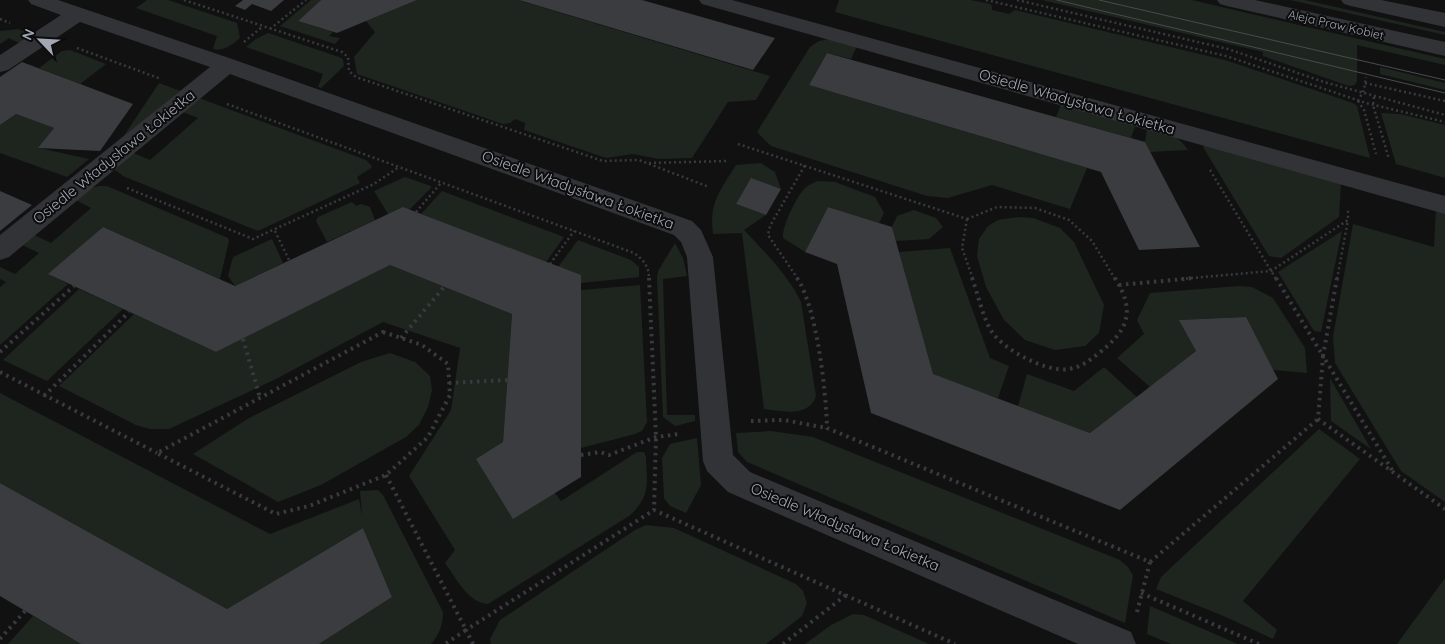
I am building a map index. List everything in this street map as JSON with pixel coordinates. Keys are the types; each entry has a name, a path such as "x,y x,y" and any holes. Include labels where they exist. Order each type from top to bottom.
{"street":[{"name":"Osiedle Władysława Łokietka","path":"38,0 227,65 683,228 692,237 700,257 718,461 739,482 1119,644"},
{"name":"Osiedle Władysława Łokietka","path":"709,0 1445,205"},
{"name":"Aleja Praw Kobiet","path":"1227,0 1445,49"},
{"name":"Aleja Praw Kobiet","path":"1351,0 1445,20"},
{"path":"0,65 77,14"},
{"name":"Osiedle Władysława Łokietka","path":"0,250 227,65"}],"path":[{"path":"184,0 342,52 348,57 349,71 356,77 603,161 614,162 629,159 646,163 709,187"},
{"path":"270,29 306,0"},
{"path":"986,0 1226,56 1373,105 1445,122"},
{"path":"1017,0 1228,49 1362,94 1445,115"},
{"path":"71,46 168,82"},
{"path":"1358,100 1362,94 1366,77"},
{"path":"1365,83 1445,101"},
{"path":"1374,97 1373,105 1390,163 1384,188"},
{"path":"1358,100 1364,110 1384,188"},
{"path":"219,101 634,253 642,259 649,270 656,437 654,510"},
{"path":"1188,133 1393,472"},
{"path":"738,144 967,219 997,207 1035,208 1069,220 1092,241 1119,284 1127,310 1124,326 1116,339 1085,364 1067,370 1046,366 1019,356 1003,346 991,331 962,248 967,219"},
{"path":"646,163 726,161"},
{"path":"805,165 770,226 768,235 806,295 826,396 827,428"},
{"path":"94,174 253,239 275,231 374,184 399,167"},
{"path":"1136,618 1150,562 1318,419 1323,356 1348,220 1349,178"},
{"path":"416,212 441,183"},
{"path":"1119,284 1271,271 1348,220"},
{"path":"275,231 289,260"},
{"path":"550,264 574,231"},
{"path":"0,352 74,286"},
{"path":"400,338 444,287"},
{"path":"44,396 129,312"},
{"path":"0,372 44,396 276,514 309,506 386,474 428,437 450,396 448,364 422,345 383,332 157,453"},
{"path":"243,339 260,398"},
{"path":"449,383 508,380"},
{"path":"1318,419 1445,509"},
{"path":"745,421 784,420 827,428 1150,562"},
{"path":"581,455 600,452 609,454 656,437 680,433"},
{"path":"386,474 473,644"},
{"path":"654,510 955,644"},
{"path":"446,644 654,510"},
{"path":"1141,593 1259,644"},
{"path":"783,644 846,595"},
{"path":"0,639 25,611"}],"shaded area":[{"path":"147,0 168,0 237,23 240,38 224,48 213,49 217,36 136,8"},
{"path":"311,0 321,0 298,21 333,32 329,36 340,38 335,44 280,26"},
{"path":"417,0 518,0 770,76 756,100 728,102 692,158 659,159 633,154 606,158 524,130 525,123 515,119 510,123 503,124 357,74 354,57 375,32 366,21"},
{"path":"839,0 971,0 990,4 992,10 1009,14 1015,10 1225,60 1353,103 1357,106 1370,158 835,12"},
{"path":"1042,0 1192,0 1445,59 1445,65 1357,45 1357,81 1355,85 1349,86 1263,56 1263,52"},
{"path":"1290,0 1305,0 1445,32 1445,35"},
{"path":"18,29 36,36 23,45 9,38 0,44 0,31"},
{"path":"268,33 339,57 343,59 344,66 321,88 318,87 323,74 246,47"},
{"path":"829,39 857,46 851,59 827,53 809,85 1087,168 1070,209 992,185 948,198 927,196 771,146 757,132 810,47 819,41"},
{"path":"70,50 106,64 80,84 39,68 62,51"},
{"path":"1380,67 1445,83 1445,90 1380,74"},
{"path":"159,83 180,91 123,137"},
{"path":"199,98 366,160 372,166 357,177 360,183 258,231 123,176 115,170 131,152 150,160 198,118 180,111"},
{"path":"1061,104 1136,124 1131,138 1056,117"},
{"path":"1381,113 1400,114 1445,125 1445,178 1396,164"},
{"path":"16,114 54,128 39,148 89,159 67,177 0,153 0,125"},
{"path":"1147,128 1165,132 1175,137 1188,150 1150,152 1145,142"},
{"path":"1206,144 1341,181 1339,217 1281,258 1269,256 1203,147"},
{"path":"761,163 775,172 781,189 751,179 736,204 766,215 744,230 783,273 801,302 816,396 807,408 794,412 764,409 742,233 713,234 714,205 736,165"},
{"path":"405,177 431,186 431,188 409,210 388,214 374,191"},
{"path":"818,181 835,182 875,197 884,213 879,223 828,207 805,252 783,238 787,220 797,199 806,188"},
{"path":"107,186 228,238 229,241 220,279 103,227 49,274 68,284 0,345 0,287 6,282 0,279 0,267 15,274 39,253 20,244 32,234 51,243 91,208 74,199 91,188"},
{"path":"442,191 564,237 546,262 421,214"},
{"path":"352,202 356,206 361,204 370,207 375,220 327,242 316,221 318,217"},
{"path":"1436,208 1445,211 1445,502 1401,471 1335,363 1333,337 1353,224 1434,247"},
{"path":"914,210 936,218 943,227 929,239 896,241 892,227 897,216"},
{"path":"1018,217 1033,218 1060,228 1074,242 1104,305 1099,333 1085,346 1055,350 1025,340 1004,320 986,287 977,256 979,239 988,226 998,220"},
{"path":"1342,231 1321,332 1314,331 1278,272"},
{"path":"272,239 283,263 235,286 228,276 233,257"},
{"path":"578,240 631,260 639,267 639,277 581,283 558,267"},
{"path":"675,243 683,258 687,276 663,279 667,415 695,415 695,421 675,426 663,417 657,277 658,271"},
{"path":"950,248 990,358 1009,366 998,398 930,376 899,252"},
{"path":"390,265 512,314 503,442 561,501 637,452 644,452 646,457 647,482 644,496 629,516 488,604 481,603 469,595 445,563 455,550 409,476 451,410 460,348 383,322 274,380 169,429 150,429 136,425 59,386 134,314 216,352"},
{"path":"640,285 647,422 642,431 635,434 581,448 581,290"},
{"path":"1239,286 1252,287 1273,298 1305,348 1307,373 1273,370 1245,317 1180,320 1196,351 1150,387 1117,358 1144,334 1137,320 1150,293"},
{"path":"79,289 123,309 47,381 3,360"},
{"path":"390,353 415,362 430,376 432,390 428,407 419,425 406,437 321,485 278,502 193,454 249,418 361,362"},
{"path":"1104,367 1137,397 1090,433 1018,406 1027,374 1074,391"},
{"path":"1330,378 1371,449 1331,421"},
{"path":"0,393 270,534 359,499 362,516 360,491 378,490 383,495 443,612 441,625 436,637 431,644 319,644 392,597 363,528 227,609 0,483"},
{"path":"1319,429 1360,459 1243,601 1277,630 1273,639 1226,617 1156,589 1161,577"},
{"path":"771,431 813,437 1120,560 1133,575 1125,623 747,462 738,452 736,433"},
{"path":"697,438 701,485 686,513 670,506 664,498 662,458 670,444"},
{"path":"646,525 674,528 796,584 803,591 807,603 802,616 766,644 491,644 490,639 500,620 635,530"},
{"path":"1445,578 1445,644 1397,644"},
{"path":"1150,606 1238,644 1171,644 1147,634"},
{"path":"853,614 864,615 929,644 805,644 831,625"},
{"path":"33,616 81,644 8,644"}],"building":[{"path":"243,0 284,0 271,11 252,4 245,10 235,6"},
{"path":"321,0 417,0 337,33 298,21"},
{"path":"519,0 642,0 775,38 753,70"},
{"path":"827,53 1145,142 1200,247 1139,250 1101,172 809,85"},
{"path":"22,62 133,104 100,151 38,148 54,128 16,114 0,125 0,77"},
{"path":"751,178 781,189 766,215 736,204"},
{"path":"0,191 32,205 0,231"},
{"path":"403,207 581,275 581,477 513,519 476,459 503,442 512,314 390,265 216,352 48,274 103,227 235,286"},
{"path":"828,207 892,227 933,374 1090,433 1196,351 1179,320 1246,317 1278,379 1120,510 871,413 837,264 805,252"},
{"path":"0,483 227,609 363,528 392,597 319,644 81,644 0,596"}],"tram line":[{"path":"1057,0 1445,93"},
{"path":"1099,0 1445,80"}]}
